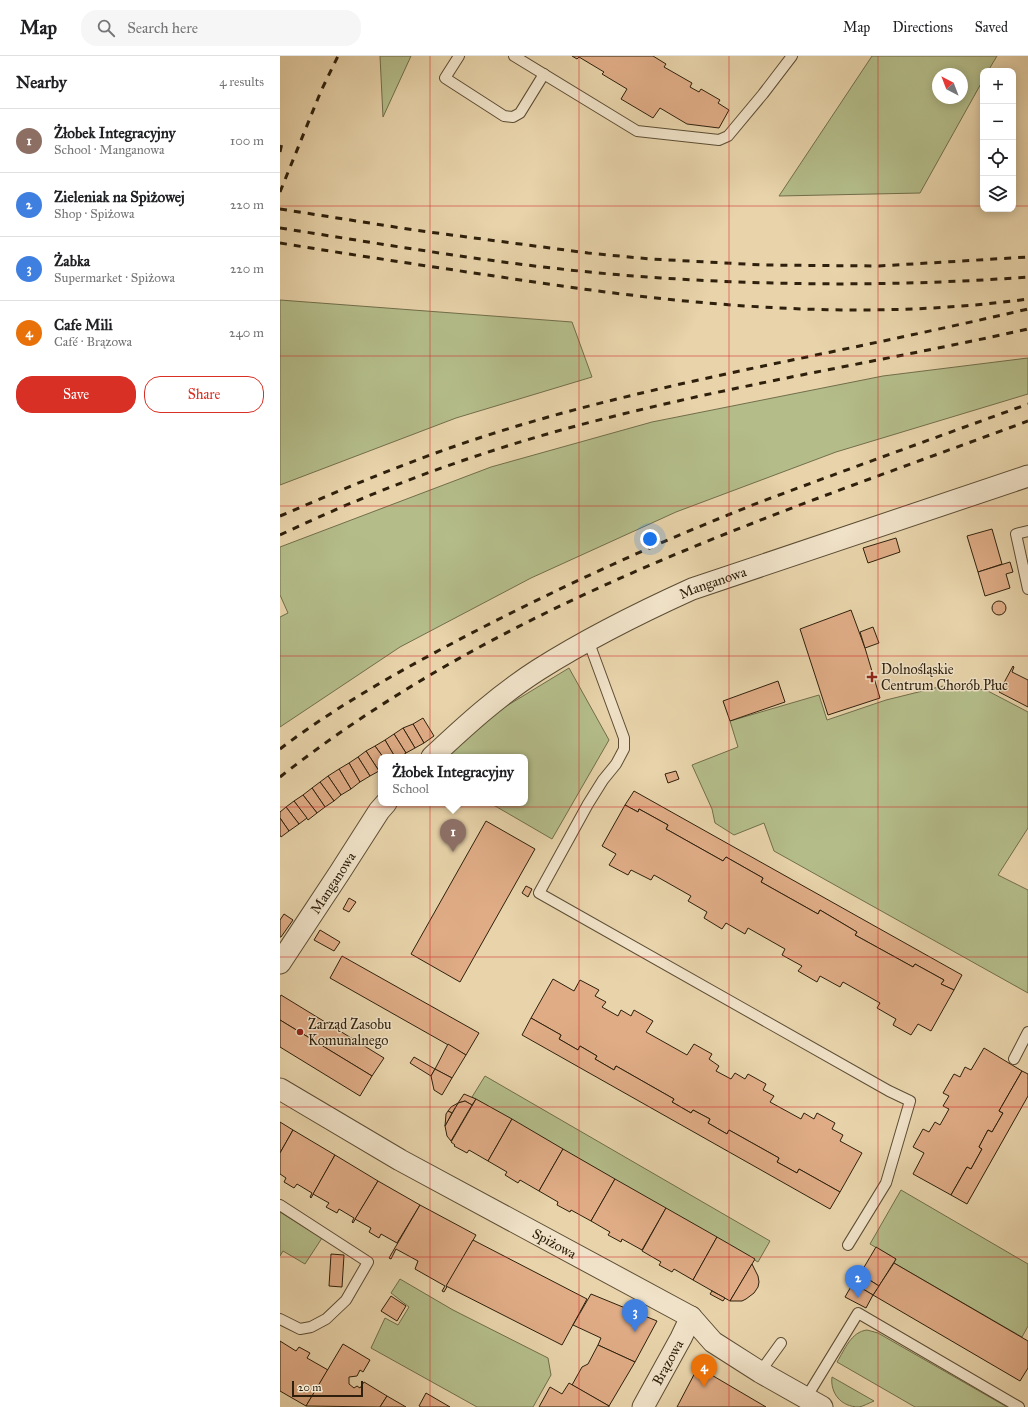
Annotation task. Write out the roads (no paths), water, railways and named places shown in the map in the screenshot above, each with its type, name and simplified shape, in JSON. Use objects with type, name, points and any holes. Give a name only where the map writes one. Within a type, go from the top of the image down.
[{"type":"street","name":"Manganowa","points":[[435,754],[470,721],[538,670],[588,640],[692,589],[1028,476]]},
{"type":"street","name":"Manganowa","points":[[280,963],[383,806]]},
{"type":"street","name":"Spiżowa","points":[[280,1089],[400,1160],[691,1317],[713,1342],[760,1372],[814,1403]]},
{"type":"street","name":"Brązowa","points":[[643,1407],[691,1317]]},
{"type":"lane","points":[[459,56],[445,78],[504,116],[513,117],[520,113],[544,74]]},
{"type":"lane","points":[[514,56],[637,131],[719,140],[728,136],[792,56]]},
{"type":"lane","points":[[1028,531],[1016,534],[1028,589]]},
{"type":"lane","points":[[588,640],[624,738],[624,749],[616,764],[603,780],[588,804],[539,893],[889,1091],[910,1101],[886,1183],[848,1245]]},
{"type":"lane","points":[[1014,1059],[1028,1032]]},
{"type":"lane","points":[[280,1205],[368,1262],[346,1300],[326,1319],[311,1327],[300,1329],[280,1319]]},
{"type":"lane","points":[[814,1403],[858,1313],[1019,1407]]},
{"type":"lane","points":[[760,1372],[781,1343]]},
{"type":"railway","points":[[280,192],[321,91],[338,56]]},
{"type":"railway","points":[[280,152],[282,143]]},
{"type":"railway","points":[[280,209],[414,230],[588,253],[650,259],[764,265],[879,266],[1028,257]]},
{"type":"railway","points":[[280,228],[518,264],[566,270],[662,278],[799,284],[845,284],[936,282],[1028,277]]},
{"type":"railway","points":[[280,243],[566,287],[698,302],[764,307],[830,310],[896,309],[962,306],[1028,299]]},
{"type":"railway","points":[[280,516],[424,457],[509,428],[619,398],[1028,309]]},
{"type":"railway","points":[[280,535],[360,499],[401,483],[484,453],[568,428],[663,404],[1028,329]]},
{"type":"railway","points":[[280,749],[325,717],[371,688],[504,616],[577,581],[688,531],[763,501],[1028,404]]},
{"type":"railway","points":[[280,777],[365,715],[454,661],[546,613],[639,570],[735,530],[1028,421]]},
{"type":"place","name":"Dolnośląskie Centrum Chorób Płuc","points":[[872,677]]},
{"type":"place","name":"Żłobek Integracyjny","points":[[453,852]]},
{"type":"place","name":"Zarząd Zasobu Komunalnego","points":[[300,1032]]},
{"type":"place","name":"Zieleniak na Spiżowej","points":[[858,1298]]},
{"type":"place","name":"Żabka","points":[[635,1332]]},
{"type":"place","name":"Cafe Mili","points":[[704,1387]]}]
